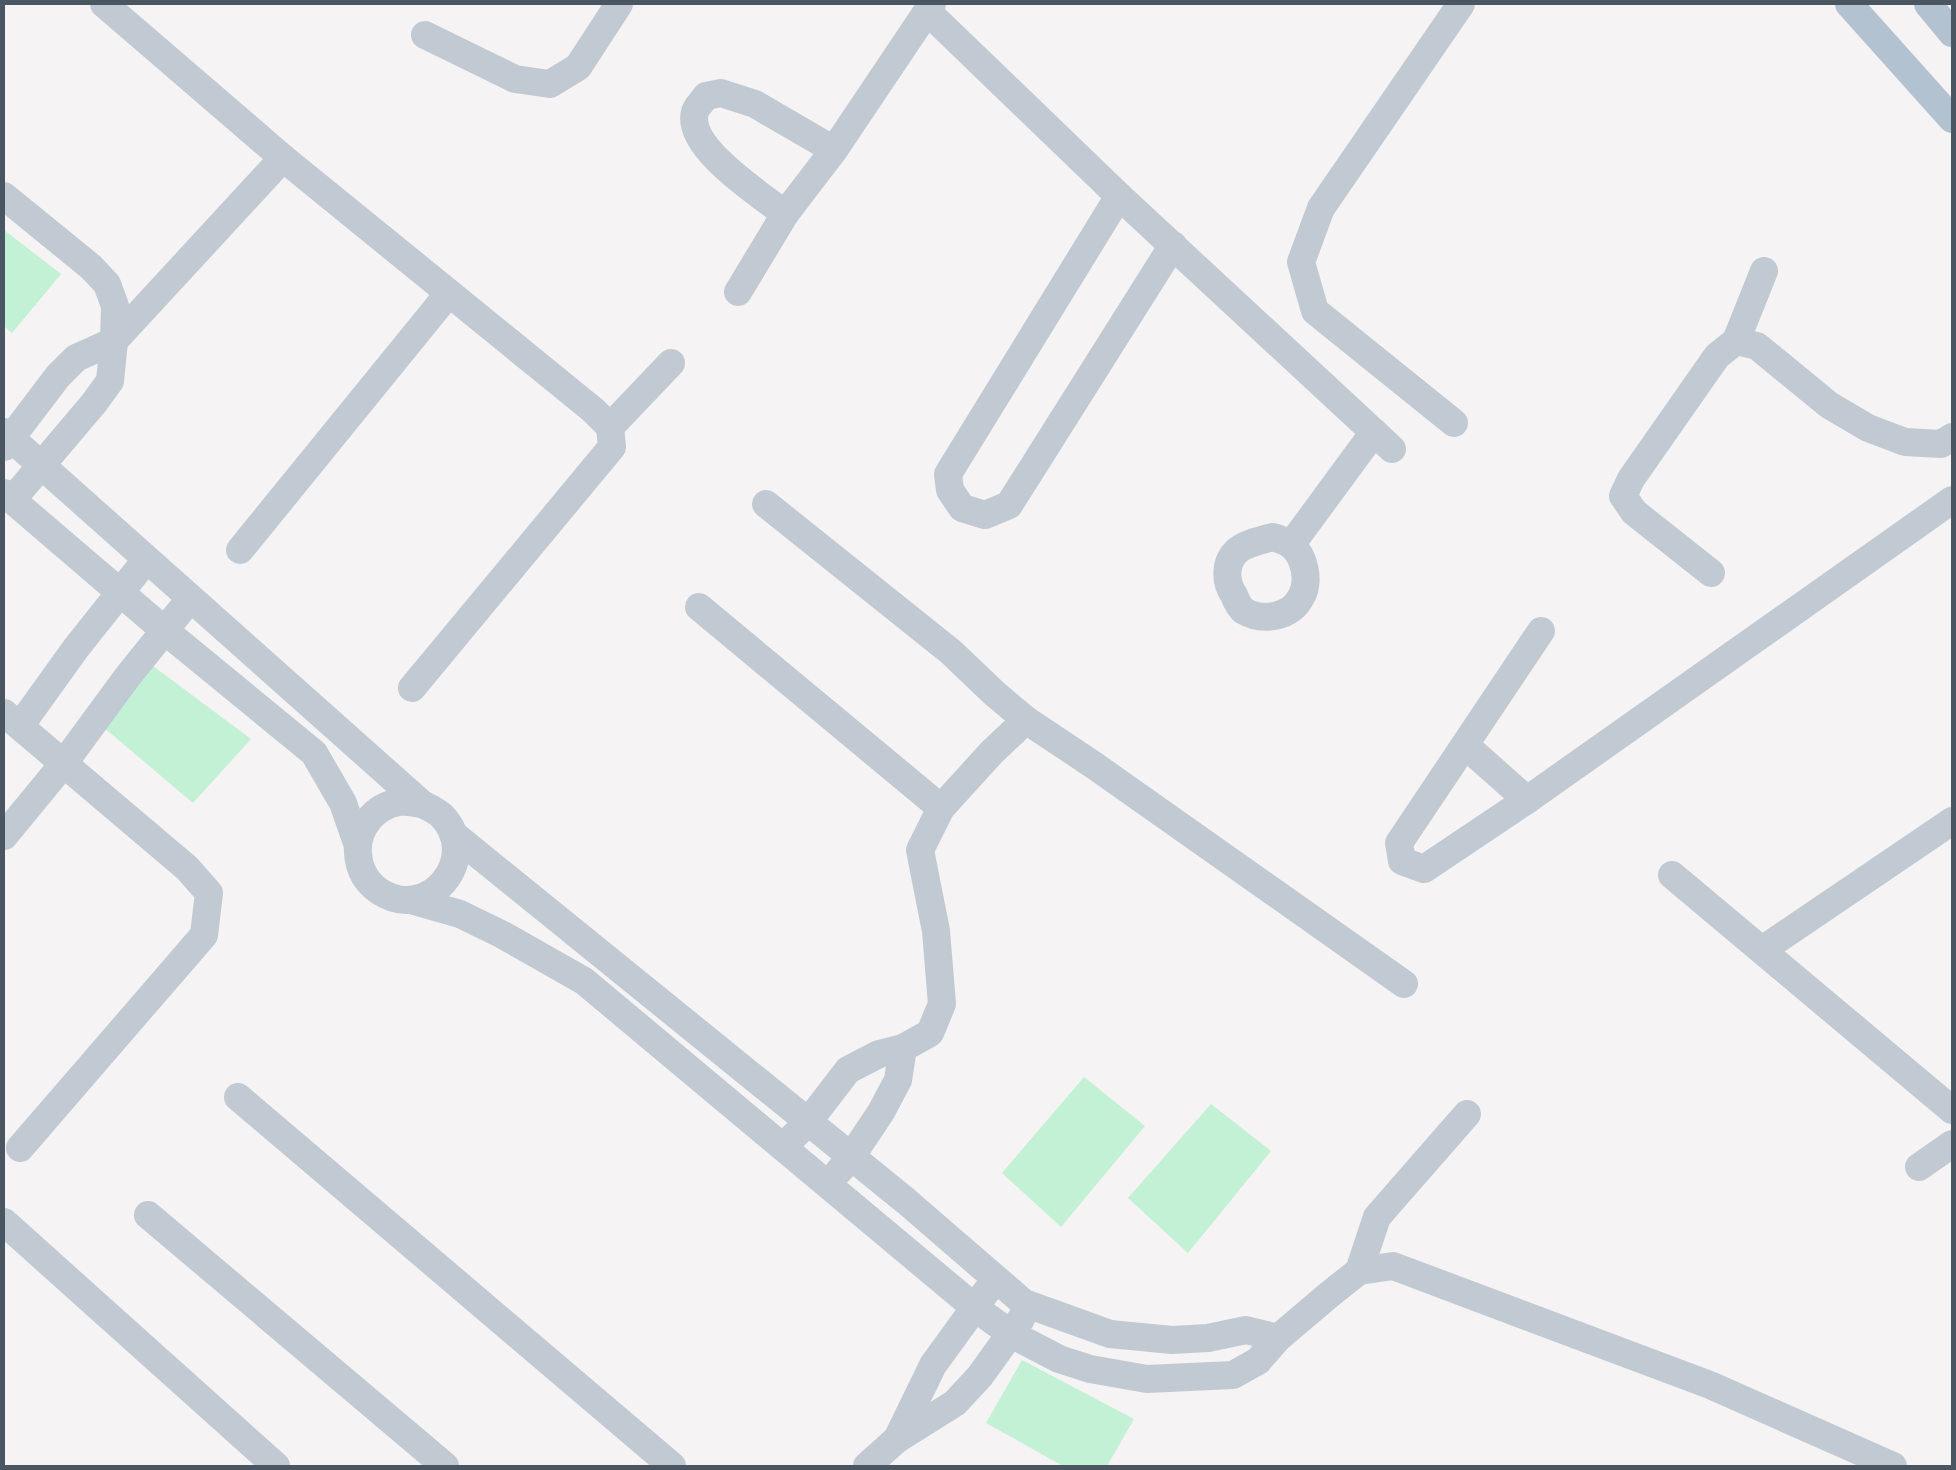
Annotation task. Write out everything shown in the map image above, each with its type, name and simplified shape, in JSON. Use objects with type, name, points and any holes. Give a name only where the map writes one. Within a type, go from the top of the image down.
[{"type":"main road","points":[[1849,4],[1952,119]]},
{"type":"street","points":[[104,4],[283,158],[593,410],[610,427],[612,447],[412,688]]},
{"type":"street","points":[[425,35],[515,79],[550,84],[578,67],[619,4]]},
{"type":"street","points":[[1454,423],[1315,311],[1301,262],[1321,208],[1462,4]]},
{"type":"street","points":[[738,292],[785,214],[834,150],[930,8],[1120,196],[1383,440],[1291,545]]},
{"type":"street","points":[[785,214],[715,159],[695,130],[695,111],[706,96],[722,93],[755,104],[834,150]]},
{"type":"street","points":[[283,158],[114,341],[76,358],[58,376],[6,439],[40,466],[422,804],[441,815],[453,834],[906,1201],[1024,1303],[1110,1334],[1172,1340],[1208,1338],[1246,1330],[1278,1338]]},
{"type":"street","points":[[4,196],[91,267],[107,284],[115,306],[110,381],[94,403],[40,466],[8,496],[120,594],[314,752],[343,803],[357,843],[359,865],[370,885],[389,897],[411,900],[460,914],[503,935],[584,981],[974,1307],[1011,1334],[1059,1359],[1090,1369],[1147,1379],[1233,1375],[1258,1361],[1278,1338],[1359,1271],[1393,1266],[1710,1385],[1893,1466]]},
{"type":"street","points":[[1120,196],[948,474],[950,490],[962,508],[985,515],[1009,505],[1173,246]]},
{"type":"street","points":[[1712,573],[1634,512],[1624,496],[1632,479],[1717,356],[1736,341],[1764,270]]},
{"type":"street","points":[[240,550],[449,293]]},
{"type":"street","points":[[1736,341],[1757,346],[1829,405],[1868,428],[1905,442],[1942,444],[1952,437]]},
{"type":"street","points":[[610,427],[671,363]]},
{"type":"street","points":[[1541,631],[1399,843],[1402,861],[1424,868],[1527,800],[1952,500]]},
{"type":"street","points":[[766,504],[952,652],[994,693],[1026,720],[1095,766],[1404,984]]},
{"type":"street","points":[[20,1148],[204,935],[210,893],[187,868],[12,720],[76,648],[146,560]]},
{"type":"street","points":[[4,836],[64,763],[164,630],[190,599]]},
{"type":"street","points":[[698,607],[941,808]]},
{"type":"street","points":[[784,1147],[808,1122],[848,1070],[879,1054],[903,1048],[930,1033],[942,1004],[936,931],[920,850],[941,808],[992,752],[1026,720]]},
{"type":"street","points":[[1465,745],[1527,800]]},
{"type":"street","points":[[357,843],[365,823],[380,808],[400,802],[422,804]]},
{"type":"street","points":[[1762,950],[1952,821]]},
{"type":"street","points":[[411,900],[432,894],[448,877],[456,857],[453,834]]},
{"type":"street","points":[[1672,875],[1952,1110]]},
{"type":"street","points":[[828,1184],[851,1157],[881,1112],[898,1080],[903,1048]]},
{"type":"street","points":[[238,1097],[672,1466]]},
{"type":"street","points":[[1359,1271],[1377,1217],[1467,1114]]},
{"type":"street","points":[[1918,1167],[1952,1144]]},
{"type":"street","points":[[148,1214],[445,1466]]},
{"type":"street","points":[[4,1222],[270,1464]]},
{"type":"street","points":[[896,1440],[934,1365],[996,1278]]},
{"type":"street","points":[[867,1466],[896,1440],[955,1403],[980,1376],[1031,1305]]},
{"type":"street","points":[[1059,1359],[1074,1321]]},
{"type":"street","points":[[1172,1340],[1178,1378]]},
{"type":"green space","points":[[4,230],[61,274],[12,333],[4,326]]},
{"type":"green space","points":[[153,666],[251,739],[193,803],[102,726]]},
{"type":"green space","points":[[1084,1077],[1145,1126],[1061,1227],[1002,1173]]},
{"type":"green space","points":[[1211,1104],[1271,1151],[1188,1253],[1128,1198]]},
{"type":"green space","points":[[1022,1360],[1134,1419],[1107,1466],[1063,1466],[986,1423]]}]
